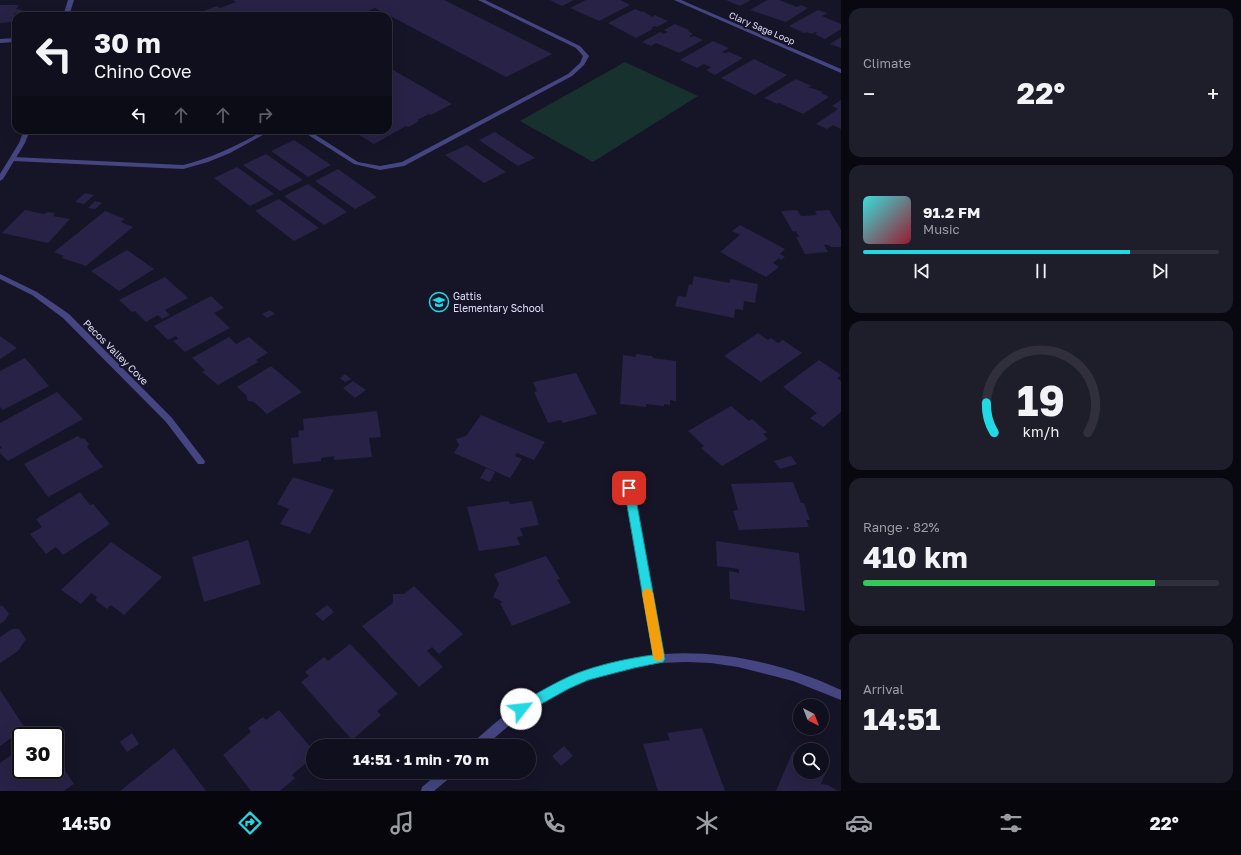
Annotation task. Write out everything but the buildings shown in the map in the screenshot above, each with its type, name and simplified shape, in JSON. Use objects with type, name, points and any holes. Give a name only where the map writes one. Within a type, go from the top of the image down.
[{"type":"street","points":[[68,12],[72,0]]},
{"type":"street","points":[[310,134],[356,163],[380,168],[404,164],[570,75],[582,64],[586,56],[578,47],[481,0]]},
{"type":"street","name":"Clary Sage Loop","points":[[677,0],[841,71]]},
{"type":"street","points":[[0,41],[12,40]]},
{"type":"street","points":[[0,179],[22,143],[25,134]]},
{"type":"street","points":[[13,159],[183,167],[203,163],[228,153],[262,134]]},
{"type":"street","name":"Pecos Valley Cove","points":[[0,276],[25,287],[48,300],[66,316],[170,420],[201,462]]},
{"type":"street","points":[[629,488],[659,659]]},
{"type":"street","points":[[485,739],[521,709],[564,685],[587,675],[634,662],[659,659],[709,658],[735,661],[788,674],[841,695]]},
{"type":"street","points":[[426,791],[440,779]]},
{"type":"green space","points":[[625,62],[698,96],[593,162],[520,121]]},
{"type":"slow traffic","points":[[647,593],[658,656]]},
{"type":"place","name":"Gattis Elementary School","points":[[439,302]]},
{"type":"route","points":[[521,709],[564,685],[587,675],[634,662],[659,659],[629,488]]}]
